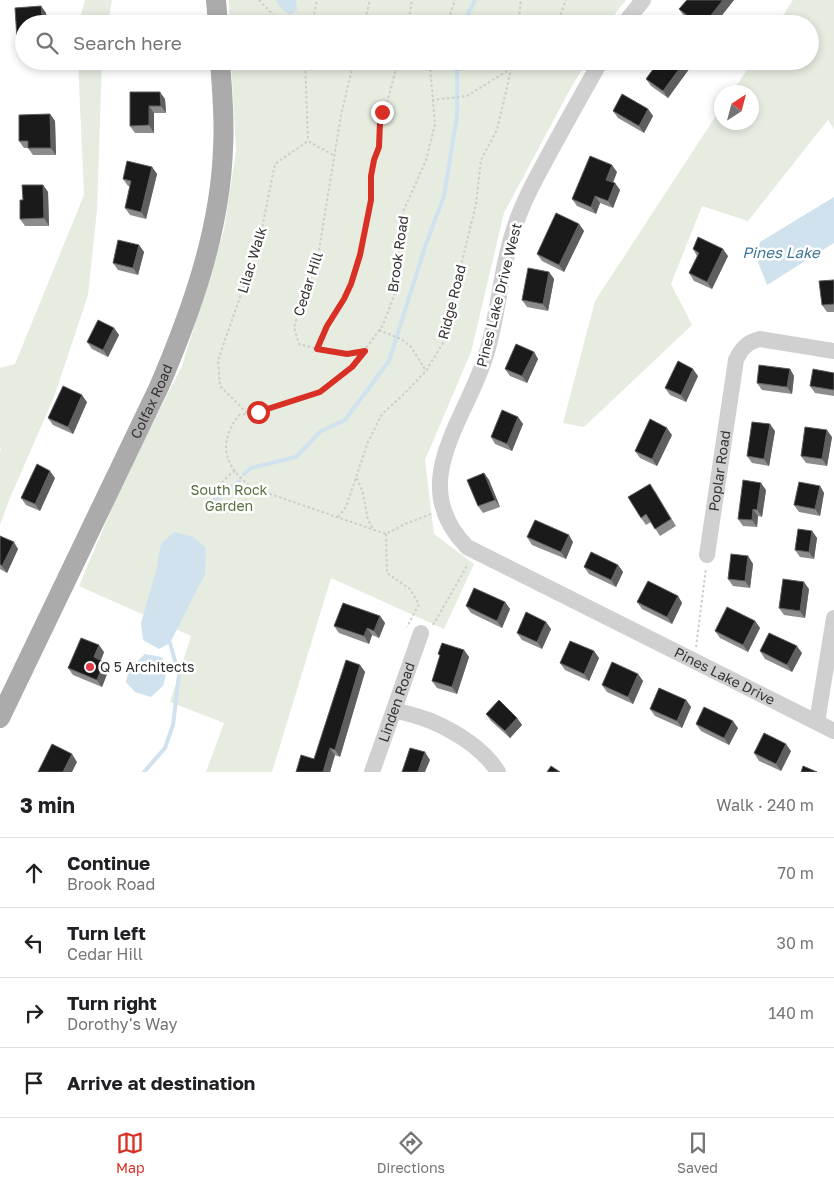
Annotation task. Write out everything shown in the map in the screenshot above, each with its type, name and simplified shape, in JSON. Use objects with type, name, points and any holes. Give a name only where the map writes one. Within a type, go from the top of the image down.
[{"type":"main road","points":[[216,0],[217,15]]},
{"type":"main road","name":"Colfax Road","points":[[0,718],[159,387],[193,300],[206,256],[221,180],[224,120],[221,70]]},
{"type":"street","points":[[631,15],[643,0]]},
{"type":"street","name":"Pines Lake Drive West","points":[[596,70],[547,158],[521,210],[513,231],[490,343],[484,363],[449,440],[443,458],[441,493],[443,509],[449,524],[457,537],[467,547],[617,622]]},
{"type":"street","name":"Poplar Road","points":[[707,555],[736,360],[739,352],[752,341],[760,339],[834,350]]},
{"type":"street","points":[[817,722],[834,618]]},
{"type":"street","name":"Pines Lake Drive","points":[[617,622],[834,730]]},
{"type":"street","name":"Linden Road","points":[[372,772],[420,629]]},
{"type":"street","points":[[394,710],[430,720],[452,732],[481,753],[498,772]]},
{"type":"path","points":[[259,0],[273,15]]},
{"type":"path","points":[[314,15],[317,0]]},
{"type":"path","points":[[366,15],[370,0]]},
{"type":"path","points":[[410,15],[412,0]]},
{"type":"path","points":[[450,15],[455,0]]},
{"type":"path","points":[[519,15],[521,0]]},
{"type":"path","points":[[560,15],[566,0]]},
{"type":"path","points":[[305,70],[308,141],[335,156],[340,115],[352,70]]},
{"type":"path","points":[[317,349],[327,326],[351,284],[360,255],[371,200],[372,168],[379,147],[380,122],[396,70]]},
{"type":"path","name":"Brook Road","points":[[247,413],[258,412],[320,392],[352,367],[383,325],[396,290],[403,212],[426,160],[435,124],[430,70]]},
{"type":"path","points":[[432,100],[467,96],[509,70]]},
{"type":"path","name":"Ridge Road","points":[[338,518],[346,508],[368,442],[382,414],[426,372],[446,338],[454,294],[476,204],[481,160],[497,130],[512,70]]},
{"type":"path","name":"Lilac Walk","points":[[247,413],[220,386],[218,360],[259,244],[275,164],[308,141]]},
{"type":"path","name":"Cedar Hill","points":[[335,156],[318,256],[294,326],[299,344],[347,354],[365,351]]},
{"type":"path","points":[[379,330],[399,337],[411,347],[426,372]]},
{"type":"path","points":[[247,413],[239,414],[230,429],[226,446],[229,463],[242,480],[253,488],[386,534],[438,511]]},
{"type":"path","points":[[235,471],[226,476],[214,497],[213,502],[219,508],[225,512],[236,513],[242,507],[253,488]]},
{"type":"path","points":[[356,477],[363,493],[368,520],[374,530]]},
{"type":"path","points":[[386,534],[387,573],[410,589],[419,604],[420,629]]},
{"type":"path","points":[[695,661],[707,555]]},
{"type":"path","points":[[420,629],[471,557]]},
{"type":"green space","points":[[85,0],[112,0],[110,15],[81,15]]},
{"type":"green space","points":[[229,0],[626,0],[615,15],[229,15]]},
{"type":"green space","points":[[793,0],[834,0],[834,129],[828,120],[748,221],[702,206],[671,284],[692,325],[584,427],[563,423],[595,301],[714,119],[714,130],[759,130],[759,85],[737,85],[747,70],[819,70],[819,15],[783,15]]},
{"type":"green space","points":[[78,70],[102,70],[97,210],[88,295],[54,397],[0,525],[0,368],[15,364],[84,195]]},
{"type":"green space","name":"South Rock Garden","points":[[232,70],[582,70],[504,213],[471,352],[425,460],[434,534],[474,564],[444,629],[331,578],[272,772],[206,772],[224,723],[170,702],[191,636],[79,586],[123,482],[182,366],[224,230],[236,151]]},
{"type":"water","points":[[276,0],[296,0],[297,10],[290,15],[281,8]]},
{"type":"water","name":"Pines Lake","points":[[834,197],[834,243],[767,285],[756,257],[760,242]]},
{"type":"water","points":[[174,532],[194,537],[206,548],[205,574],[170,643],[159,649],[143,640],[141,623],[156,571],[161,544]]},
{"type":"water","points":[[145,654],[161,657],[168,667],[163,686],[151,697],[135,692],[126,682],[131,670]]},
{"type":"building","points":[[687,0],[723,0],[711,15],[687,15],[679,9]]},
{"type":"building","points":[[41,6],[42,15],[15,15],[15,8]]},
{"type":"building","points":[[652,70],[678,70],[663,91],[646,79]]},
{"type":"building","points":[[130,92],[160,92],[161,106],[149,106],[149,125],[130,126]]},
{"type":"building","points":[[622,94],[648,109],[639,126],[613,111]]},
{"type":"building","points":[[50,114],[51,148],[28,148],[28,141],[19,141],[19,115]]},
{"type":"building","points":[[590,156],[612,165],[606,180],[615,183],[608,201],[595,196],[591,207],[572,199]]},
{"type":"building","points":[[127,161],[152,167],[141,212],[125,208],[131,181],[123,179]]},
{"type":"building","points":[[22,185],[43,185],[44,218],[20,219],[20,200],[23,200]]},
{"type":"building","points":[[556,213],[579,224],[559,265],[537,254]]},
{"type":"building","points":[[698,237],[723,249],[707,282],[689,273],[699,253],[693,249]]},
{"type":"building","points":[[118,240],[139,245],[133,268],[113,263]]},
{"type":"building","points":[[528,268],[549,272],[543,304],[522,300]]},
{"type":"building","points":[[834,280],[834,304],[822,305],[819,281]]},
{"type":"building","points":[[98,320],[114,328],[103,350],[87,342]]},
{"type":"building","points":[[516,344],[534,352],[522,376],[505,369]]},
{"type":"building","points":[[678,361],[693,369],[681,395],[665,388]]},
{"type":"building","points":[[759,365],[790,369],[787,387],[757,383]]},
{"type":"building","points":[[813,369],[834,373],[834,390],[810,386]]},
{"type":"building","points":[[63,386],[82,395],[68,427],[48,418]]},
{"type":"building","points":[[502,410],[518,417],[507,444],[491,437]]},
{"type":"building","points":[[650,419],[667,428],[652,459],[635,451]]},
{"type":"building","points":[[752,422],[770,424],[764,459],[747,456]]},
{"type":"building","points":[[805,427],[827,430],[822,459],[801,456]]},
{"type":"building","points":[[37,464],[50,471],[35,504],[21,498]]},
{"type":"building","points":[[484,473],[495,500],[478,506],[467,480]]},
{"type":"building","points":[[743,480],[761,483],[757,510],[753,509],[752,520],[738,519]]},
{"type":"building","points":[[799,482],[820,486],[815,509],[794,505]]},
{"type":"building","points":[[650,484],[671,519],[655,529],[646,514],[641,518],[628,497]]},
{"type":"building","points":[[535,520],[569,535],[561,552],[527,537]]},
{"type":"building","points":[[798,529],[812,531],[809,552],[795,550]]},
{"type":"building","points":[[0,536],[14,542],[2,566],[0,564]]},
{"type":"building","points":[[591,552],[618,565],[611,580],[584,567]]},
{"type":"building","points":[[731,554],[748,556],[745,581],[728,579]]},
{"type":"building","points":[[783,579],[804,582],[800,611],[779,608]]},
{"type":"building","points":[[648,581],[678,596],[667,617],[637,602]]},
{"type":"building","points":[[474,588],[505,602],[497,621],[466,606]]},
{"type":"building","points":[[343,603],[380,616],[374,631],[367,628],[364,636],[334,626]]},
{"type":"building","points":[[727,607],[755,621],[743,645],[715,631]]},
{"type":"building","points":[[526,612],[546,622],[537,642],[517,633]]},
{"type":"building","points":[[769,633],[797,646],[787,665],[760,651]]},
{"type":"building","name":"Q 5 Architects","points":[[81,638],[99,645],[94,657],[104,662],[97,680],[68,668]]},
{"type":"building","points":[[570,641],[594,651],[584,674],[560,663]]},
{"type":"building","points":[[442,643],[464,650],[452,687],[432,681]]},
{"type":"building","points":[[346,660],[360,665],[335,750],[330,748],[323,772],[296,772],[301,755],[314,759]]},
{"type":"building","points":[[612,662],[638,674],[628,697],[602,685]]},
{"type":"building","points":[[659,688],[686,700],[677,721],[650,709]]},
{"type":"building","points":[[499,700],[517,718],[505,731],[486,714]]},
{"type":"building","points":[[704,707],[733,721],[724,738],[696,724]]},
{"type":"building","points":[[764,733],[786,744],[776,764],[754,753]]},
{"type":"building","points":[[52,744],[72,754],[63,772],[38,772]]},
{"type":"building","points":[[410,748],[425,752],[418,772],[402,772]]},
{"type":"building","points":[[551,766],[560,772],[547,772]]},
{"type":"building","points":[[803,766],[817,772],[801,772]]},
{"type":"waterway","points":[[468,15],[475,0]]},
{"type":"waterway","points":[[244,474],[251,468],[296,457],[321,431],[345,420],[389,361],[426,244],[444,196],[457,116],[457,70]]},
{"type":"waterway","points":[[215,502],[239,481]]},
{"type":"waterway","points":[[144,772],[165,748],[173,725],[179,675],[170,643]]},
{"type":"place","name":"Q 5 Architects","points":[[90,667]]},
{"type":"route","points":[[258,412],[320,392],[352,367],[365,351],[347,354],[317,349],[327,326],[351,284],[360,255],[371,200],[371,176],[379,147],[382,112]]}]
